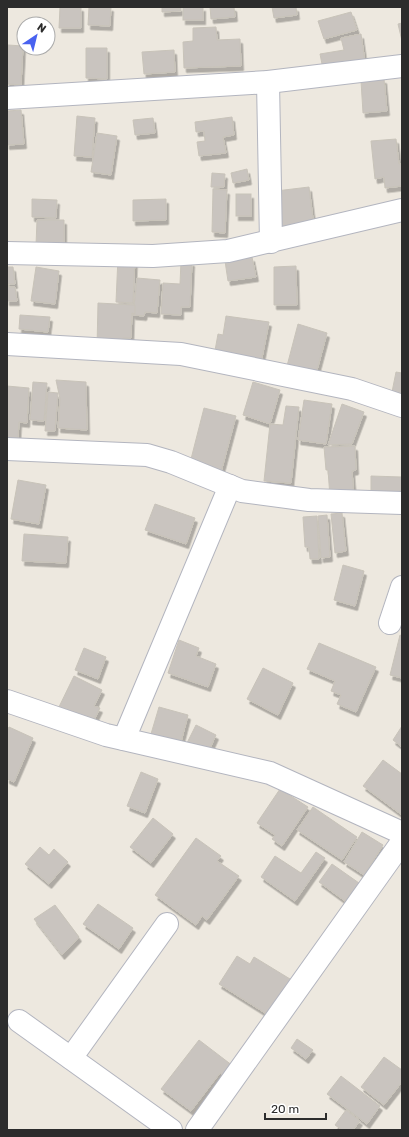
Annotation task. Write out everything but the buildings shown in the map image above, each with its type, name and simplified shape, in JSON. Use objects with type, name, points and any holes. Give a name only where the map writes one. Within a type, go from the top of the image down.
[{"type":"street","points":[[7,98],[268,82],[402,66]]},
{"type":"street","points":[[268,82],[272,242]]},
{"type":"street","points":[[7,253],[153,256],[228,251],[272,242],[402,210]]},
{"type":"street","points":[[7,344],[181,354],[352,389],[402,406]]},
{"type":"street","points":[[7,449],[147,455],[171,462],[242,491],[309,500],[402,503]]},
{"type":"street","points":[[124,740],[230,486]]},
{"type":"street","points":[[390,623],[402,587]]},
{"type":"street","points":[[7,701],[124,740],[270,774],[402,833]]},
{"type":"street","points":[[197,1130],[402,842]]},
{"type":"street","points":[[71,1058],[167,924]]},
{"type":"street","points":[[19,1021],[171,1130]]}]
